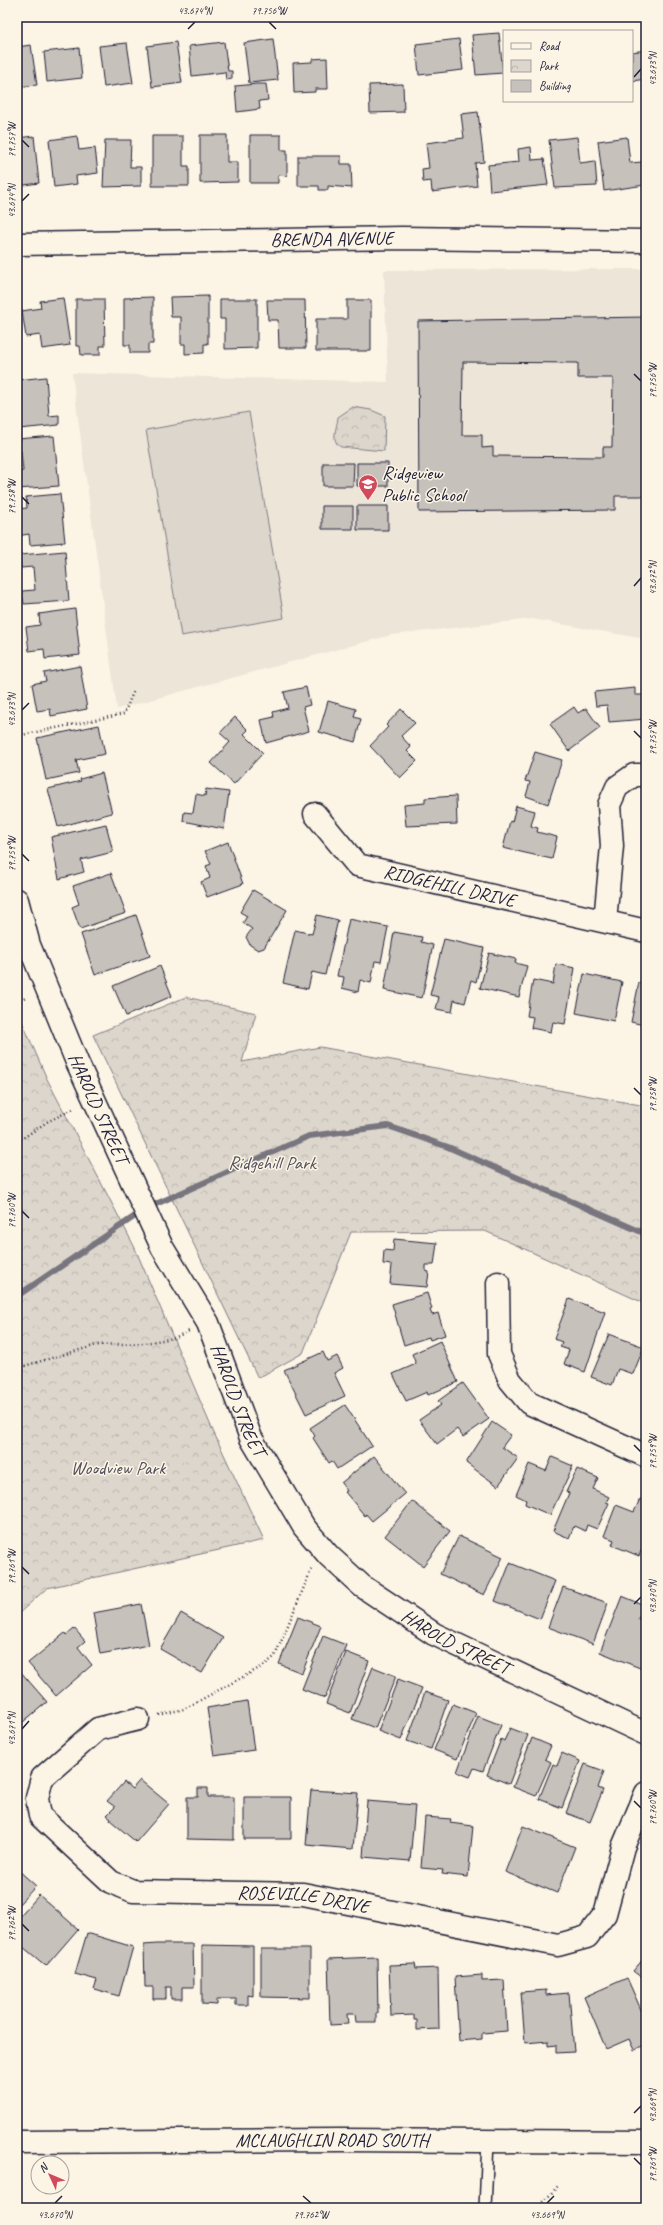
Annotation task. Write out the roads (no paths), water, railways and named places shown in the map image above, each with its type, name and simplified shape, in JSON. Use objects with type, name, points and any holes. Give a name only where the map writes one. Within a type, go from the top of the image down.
[{"type":"street","name":"BRENDA AVENUE","points":[[17,244],[402,238],[646,241]]},
{"type":"street","points":[[605,921],[612,846],[609,805],[617,787],[634,775],[646,776]]},
{"type":"street","name":"RIDGEHILL DRIVE","points":[[315,814],[357,865],[646,931]]},
{"type":"street","name":"HAROLD STREET","points":[[17,900],[29,945],[93,1097],[135,1189],[162,1247],[208,1323],[251,1438],[304,1527],[362,1586],[434,1634],[646,1734]]},
{"type":"street","points":[[498,1283],[500,1354],[510,1380],[529,1403],[646,1456]]},
{"type":"street","name":"ROSEVILLE DRIVE","points":[[138,1719],[98,1729],[42,1778],[37,1798],[40,1816],[111,1882],[133,1891],[302,1894],[558,1945],[587,1937],[605,1914],[623,1847],[646,1793]]},
{"type":"street","name":"MCLAUGHLIN ROAD SOUTH","points":[[17,2142],[646,2142]]},
{"type":"lane","points":[[485,2208],[488,2141]]},
{"type":"waterway","points":[[17,1296],[147,1208],[309,1136],[388,1126],[448,1147],[646,1234]]},
{"type":"place","name":"Ridgeview Public School","points":[[368,501]]},
{"type":"park label","name":"Ridgehill Park","points":[[272,1163]]},
{"type":"park label","name":"Woodview Park","points":[[118,1468]]}]
